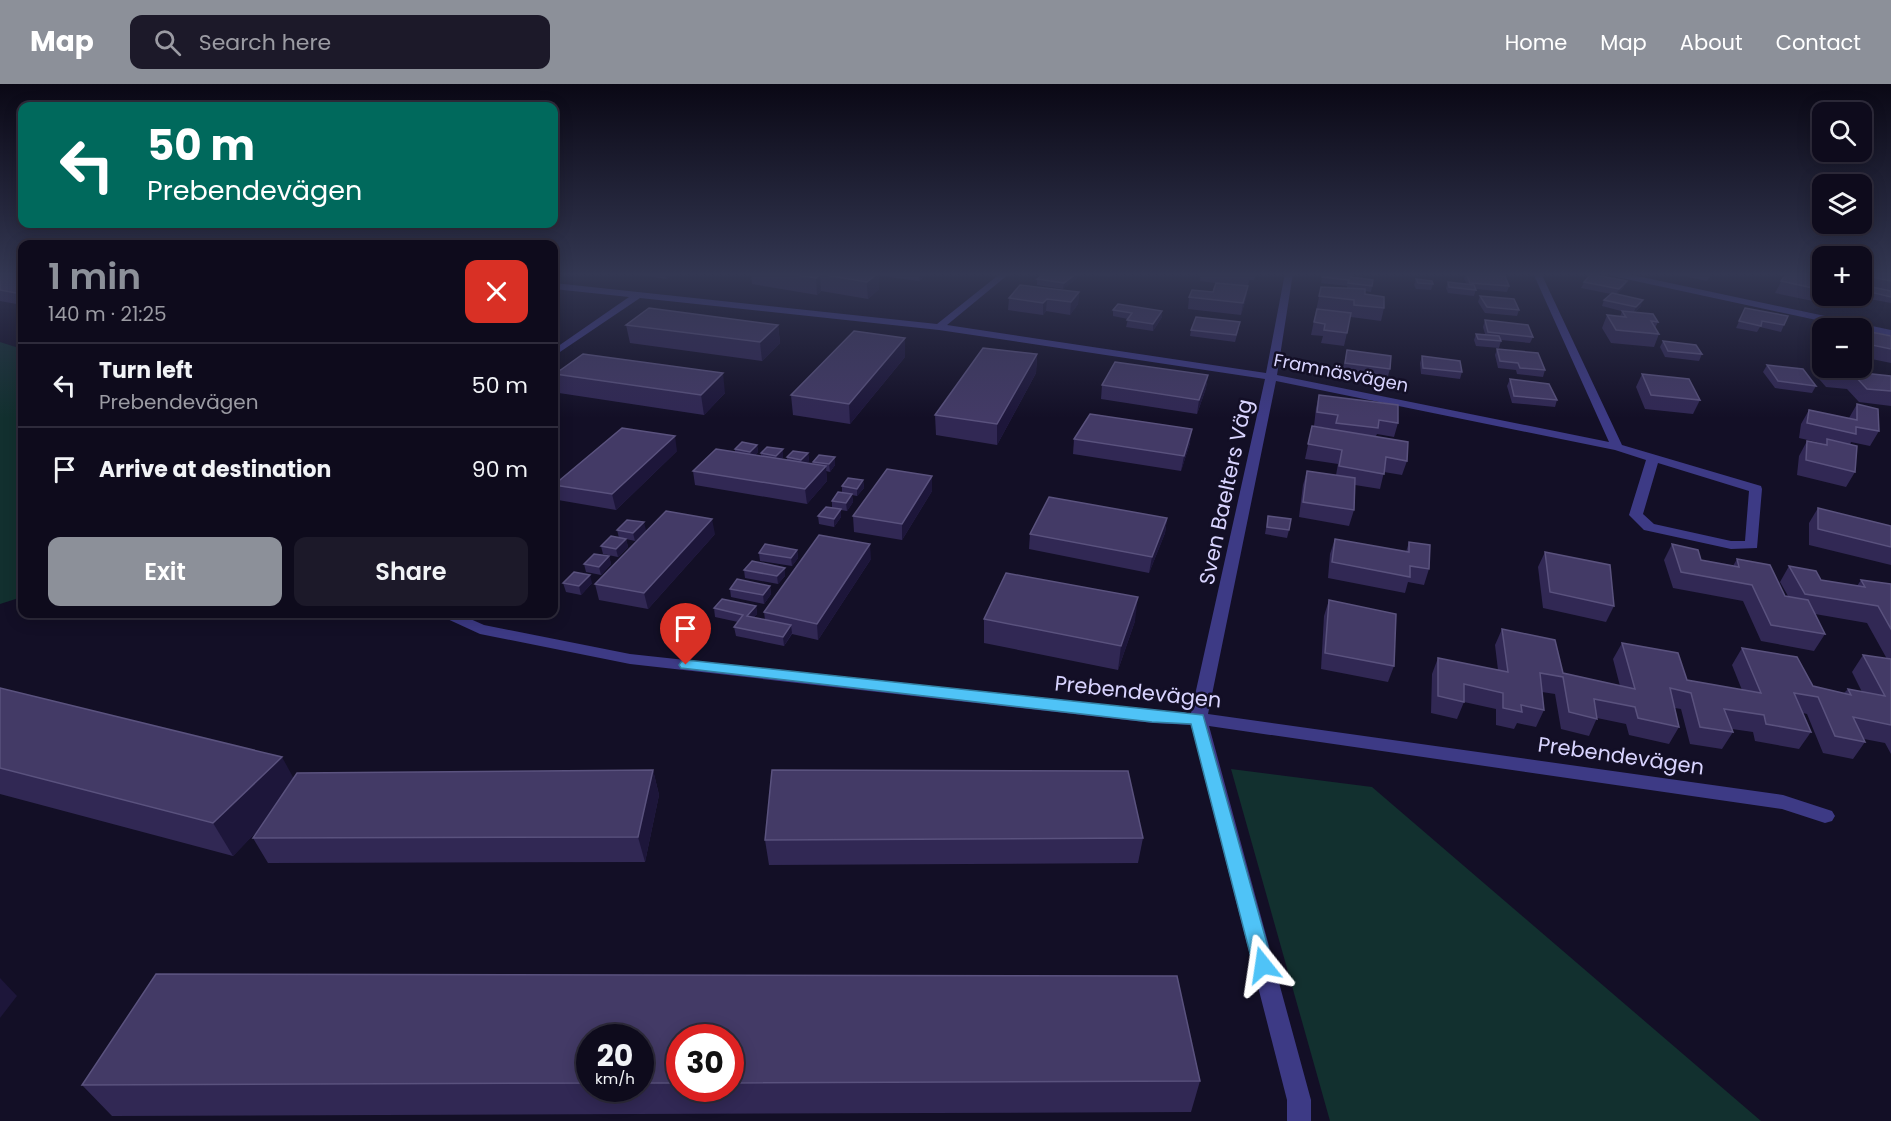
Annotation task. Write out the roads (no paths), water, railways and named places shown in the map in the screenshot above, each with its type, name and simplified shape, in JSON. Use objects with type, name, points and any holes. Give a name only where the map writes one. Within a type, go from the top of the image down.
[{"type":"street","points":[[558,350],[600,321]]},
{"type":"street","name":"Framnäsvägen","points":[[886,321],[939,327],[1271,377],[1617,447],[1756,489],[1752,545],[1731,545],[1649,527],[1636,515],[1653,458]]},
{"type":"street","points":[[939,327],[946,321]]},
{"type":"street","name":"Sven Baelters Väg","points":[[1198,719],[1271,377],[1281,321]]},
{"type":"street","points":[[1559,321],[1617,447]]},
{"type":"street","points":[[1837,321],[1891,333]]},
{"type":"street","name":"Prebendevägen","points":[[457,618],[480,628],[630,659],[1141,715],[1198,719],[1783,802],[1825,816]]},
{"type":"street","points":[[1198,719],[1299,1100],[1299,1121]]}]
